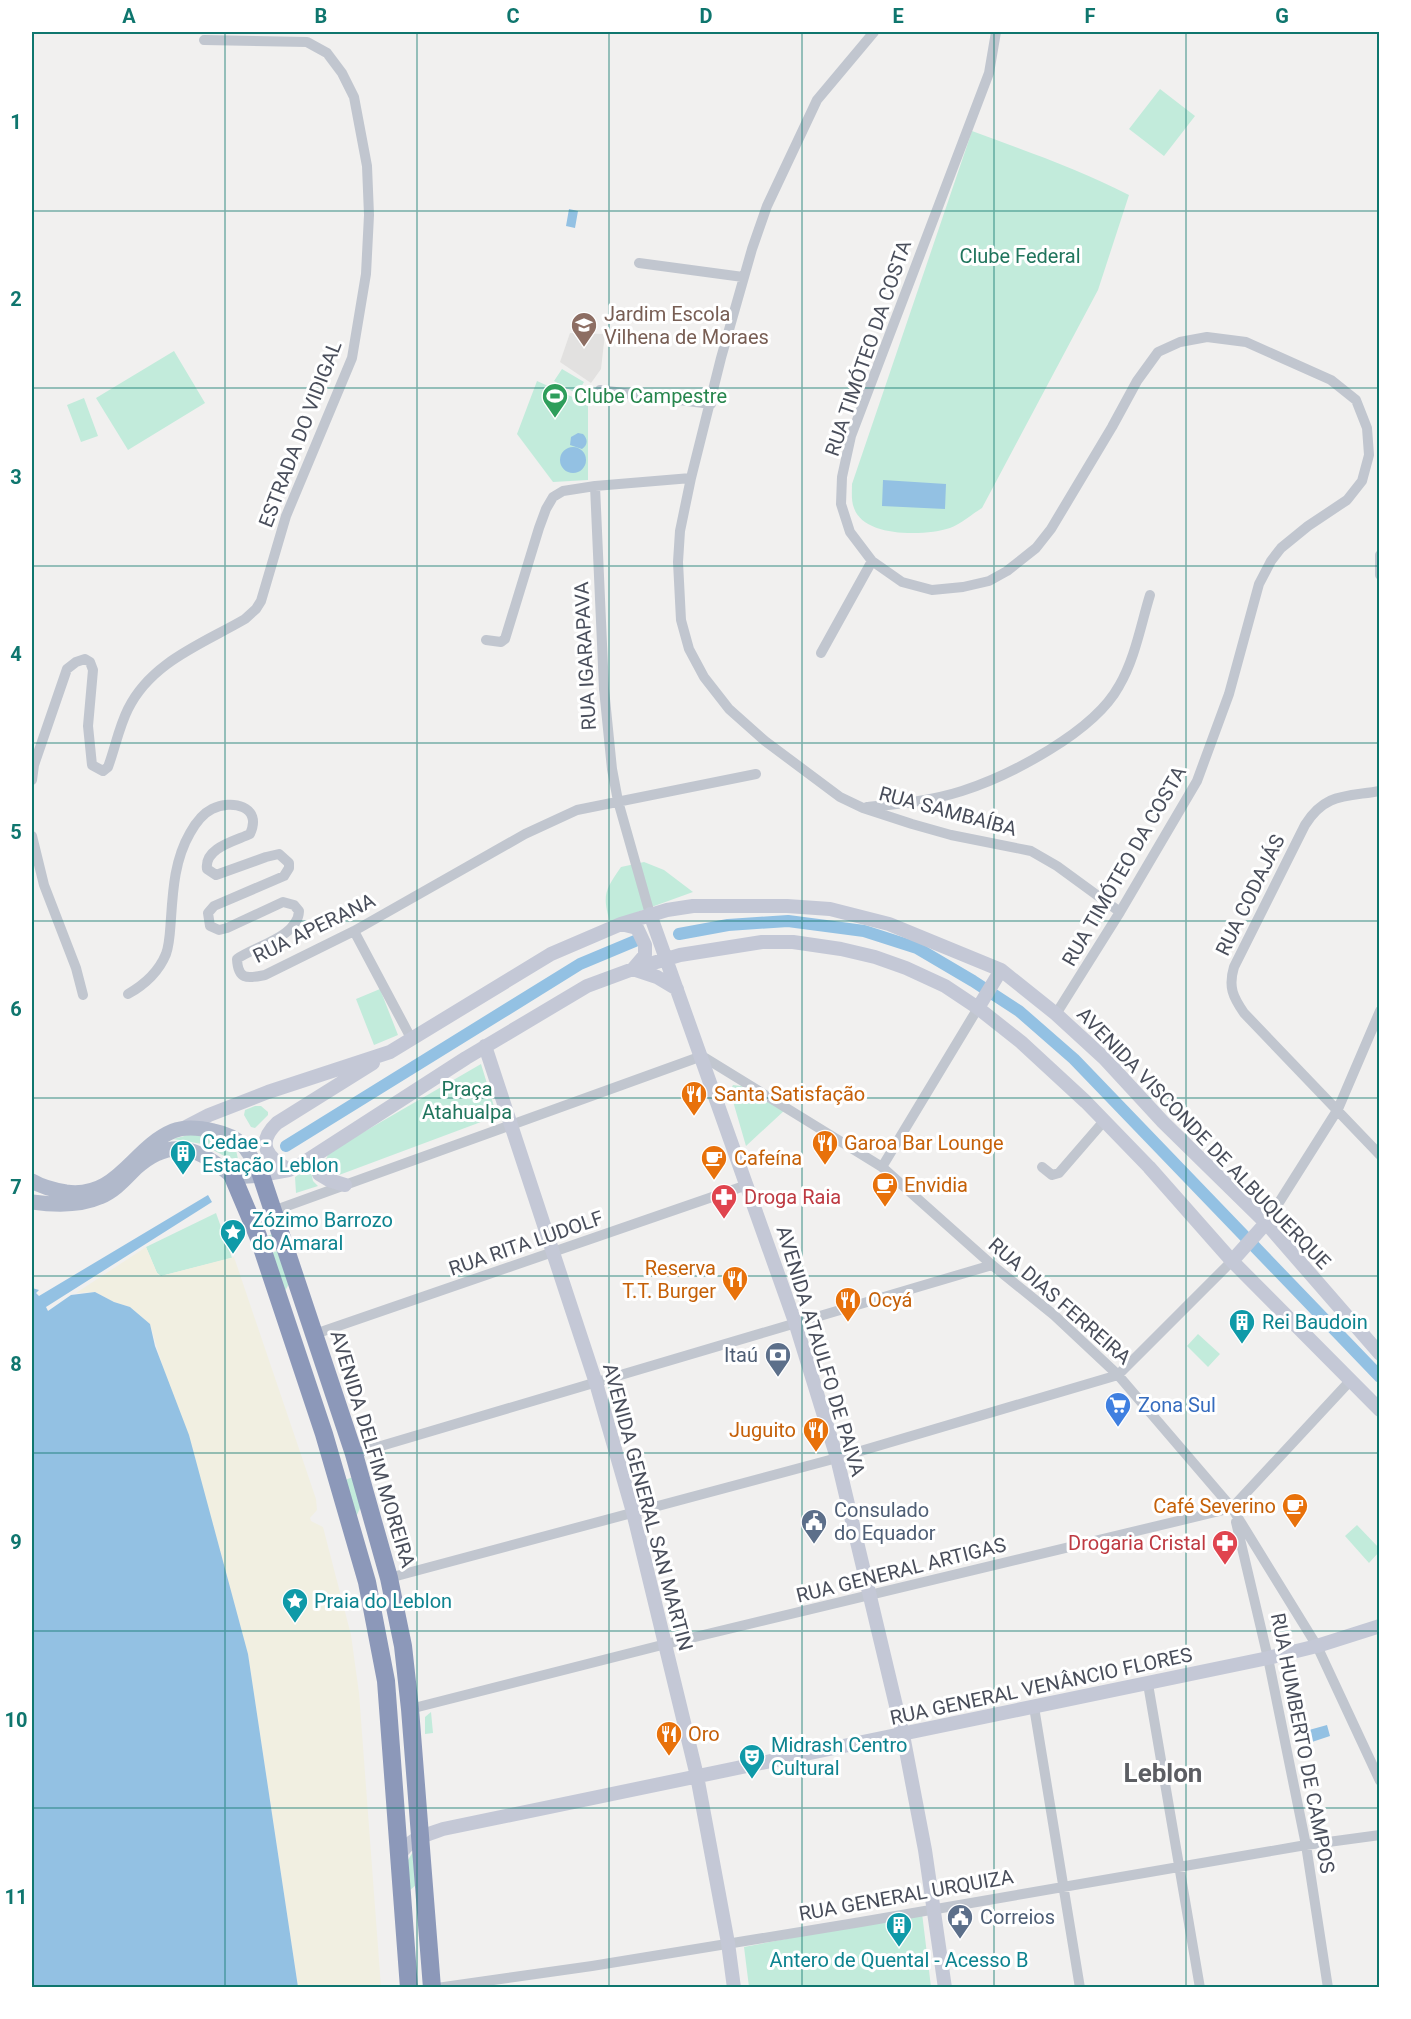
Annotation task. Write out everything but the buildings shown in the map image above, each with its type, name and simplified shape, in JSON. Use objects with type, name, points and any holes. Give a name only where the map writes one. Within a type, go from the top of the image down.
[{"type":"highway","name":"AVENIDA DELFIM MOREIRA","points":[[261,1175],[354,1454],[389,1578],[403,1646],[410,1709],[432,1988]]},
{"type":"highway","points":[[234,1177],[251,1219],[324,1434],[367,1582],[379,1636],[386,1681],[409,1988]]},
{"type":"main road","name":"AVENIDA VISCONDE DE ALBUQUERQUE","points":[[184,1128],[268,1092],[390,1052],[551,954],[650,914],[693,906],[787,906],[830,909],[900,928],[1001,970],[1056,1014],[1104,1058],[1163,1122],[1266,1223],[1380,1354]]},
{"type":"main road","name":"AVENIDA ATAULFO DE PAIVA","points":[[650,914],[795,1322],[837,1458],[903,1735],[934,1909],[945,1988]]},
{"type":"main road","points":[[621,924],[637,928],[645,945],[645,956],[633,969]]},
{"type":"main road","points":[[32,1202],[83,1202],[101,1197],[115,1189],[150,1157],[162,1151],[182,1148],[202,1153],[234,1177],[289,1170],[485,1046],[587,986],[665,958],[762,942],[793,942],[841,949],[875,957],[906,968],[945,986],[978,1008],[1021,1042],[1149,1167],[1232,1262],[1380,1410]]},
{"type":"main road","points":[[633,969],[657,977],[677,989]]},
{"type":"main road","points":[[978,1008],[1001,970]]},
{"type":"main road","name":"AVENIDA GENERAL SAN MARTIN","points":[[485,1046],[596,1383],[633,1512],[697,1776],[728,1943],[734,1988]]},
{"type":"main road","points":[[289,1170],[275,1161],[265,1147],[270,1130],[277,1123],[390,1052]]},
{"type":"main road","points":[[32,1181],[39,1185],[73,1193],[96,1190],[121,1174],[163,1136],[184,1128]]},
{"type":"main road","name":"AVENIDA DELFIM MOREIRA","points":[[184,1128],[202,1128],[220,1132],[242,1142],[261,1175]]},
{"type":"main road","points":[[317,1154],[319,1174],[345,1185]]},
{"type":"main road","points":[[1232,1262],[1266,1223]]},
{"type":"main road","name":"RUA GENERAL VENÂNCIO FLORES","points":[[399,1857],[409,1843],[421,1836],[443,1829],[1148,1684],[1317,1646],[1380,1626]]},
{"type":"street","points":[[639,262],[743,278],[767,206],[817,100],[874,32]]},
{"type":"street","name":"RUA TIMÓTEO DA COSTA","points":[[996,32],[989,73],[851,436],[842,477],[841,504],[850,532],[872,561],[902,582],[932,590],[963,587],[989,581],[1007,571],[1036,548],[1051,529],[1137,381],[1158,352],[1180,342],[1207,336],[1246,342],[1331,380],[1356,400],[1367,428],[1369,455],[1362,481],[1347,500],[1308,526],[1281,548],[1271,561],[1259,584],[1229,694],[1197,781],[1120,912],[1056,1014]]},
{"type":"street","name":"ESTRADA DO VIDIGAL","points":[[32,780],[34,765],[51,711],[67,669],[76,662],[85,659],[90,662],[93,670],[88,726],[92,765],[103,771],[108,767],[128,710],[140,689],[159,669],[245,619],[256,609],[266,585],[286,516],[352,358],[366,274],[369,215],[368,166],[354,97],[342,73],[327,53],[307,42],[204,40]]},
{"type":"street","name":"RUA SAMBAÍBA","points":[[743,278],[691,478],[680,531],[678,595],[681,620],[689,649],[704,677],[729,709],[765,741],[840,797],[863,808],[951,835],[1031,852],[1057,866],[1120,912]]},
{"type":"street","points":[[600,390],[711,404]]},
{"type":"street","points":[[486,640],[501,642],[505,639],[539,528],[546,509],[554,497],[563,491],[595,486],[691,478]]},
{"type":"street","name":"RUA IGARAPAVA","points":[[595,486],[604,689],[612,769],[618,801],[650,914]]},
{"type":"street","points":[[1380,555],[1380,575]]},
{"type":"street","points":[[821,653],[872,561]]},
{"type":"street","points":[[863,808],[912,802],[961,791],[1002,775],[1054,747],[1084,725],[1105,706],[1120,685],[1150,595]]},
{"type":"street","name":"RUA APERANA","points":[[129,994],[157,970],[165,957],[175,878],[184,844],[200,819],[211,809],[224,806],[239,807],[250,811],[255,818],[255,825],[250,834],[211,854],[206,863],[207,869],[216,875],[266,856],[279,854],[286,858],[289,868],[284,876],[214,906],[208,913],[210,926],[219,930],[227,928],[283,902],[291,903],[299,911],[296,924],[287,932],[237,959],[237,969],[245,977],[265,975],[354,932],[533,830],[577,810],[756,774]]},
{"type":"street","name":"RUA CODAJÁS","points":[[1380,791],[1327,801],[1314,811],[1234,968],[1230,988],[1234,1000],[1244,1013],[1380,1155]]},
{"type":"street","points":[[32,836],[44,885],[76,968],[83,995]]},
{"type":"street","points":[[354,932],[412,1040]]},
{"type":"street","points":[[882,1167],[978,1008]]},
{"type":"street","points":[[1266,1223],[1338,1109],[1380,1011]]},
{"type":"street","points":[[251,1219],[702,1056]]},
{"type":"street","name":"RUA DIAS FERREIRA","points":[[702,1056],[882,1167],[992,1265],[1054,1315],[1118,1375],[1232,1508],[1317,1646],[1380,1781]]},
{"type":"street","points":[[1042,1167],[1052,1175],[1059,1173],[1104,1121]]},
{"type":"street","name":"RUA RITA LUDOLF","points":[[315,1334],[747,1185]]},
{"type":"street","points":[[389,1578],[837,1458],[1118,1375],[1232,1262]]},
{"type":"street","points":[[354,1454],[992,1265]]},
{"type":"street","points":[[1232,1508],[1350,1381]]},
{"type":"street","name":"RUA GENERAL ARTIGAS","points":[[410,1709],[666,1644],[870,1597],[1232,1508]]},
{"type":"street","name":"RUA HUMBERTO DE CAMPOS","points":[[1232,1508],[1268,1658],[1306,1845],[1328,1988]]},
{"type":"street","points":[[1148,1684],[1200,1988]]},
{"type":"street","points":[[1034,1707],[1080,1988]]},
{"type":"street","name":"RUA GENERAL URQUIZA","points":[[437,1988],[592,1966],[1380,1834]]},
{"type":"shaded area","name":"Jardim Escola Vilhena de Moraes","points":[[570,333],[605,334],[601,369],[591,383],[560,362]]},
{"type":"green space","points":[[1160,89],[1195,116],[1164,156],[1129,129]]},
{"type":"green space","name":"Clube Federal","points":[[972,131],[1072,169],[1129,195],[1098,290],[982,508],[954,526],[939,531],[912,533],[882,530],[860,518],[853,505],[852,484]]},
{"type":"green space","points":[[174,351],[205,403],[128,450],[96,398]]},
{"type":"green space","points":[[562,369],[584,382],[577,394],[554,381]]},
{"type":"green space","name":"Clube Campestre","points":[[537,381],[588,404],[588,480],[553,482],[517,434]]},
{"type":"green space","points":[[84,398],[98,436],[81,442],[67,405]]},
{"type":"green space","points":[[644,862],[664,870],[693,892],[610,922],[606,905],[608,887],[621,867]]},
{"type":"green space","points":[[380,989],[398,1035],[374,1045],[356,999]]},
{"type":"green space","name":"Praça Atahualpa","points":[[481,1064],[497,1116],[339,1175],[330,1172],[325,1162],[329,1152]]},
{"type":"green space","points":[[733,1085],[741,1086],[786,1109],[746,1146],[730,1091]]},
{"type":"green space","points":[[261,1106],[268,1112],[268,1115],[255,1128],[251,1127],[244,1115],[245,1110]]},
{"type":"green space","points":[[192,1134],[214,1138],[236,1150],[238,1159],[228,1158],[202,1144],[173,1139]]},
{"type":"green space","points":[[310,1167],[313,1181],[318,1186],[296,1193],[295,1177]]},
{"type":"green space","points":[[216,1213],[232,1258],[161,1276],[157,1273],[146,1247]]},
{"type":"green space","points":[[273,1234],[290,1282],[285,1291],[272,1253],[277,1251],[272,1237],[267,1236]]},
{"type":"green space","points":[[1198,1334],[1220,1354],[1208,1367],[1187,1346]]},
{"type":"green space","points":[[353,1477],[361,1506],[356,1517],[345,1480]]},
{"type":"green space","points":[[1357,1525],[1379,1548],[1379,1552],[1369,1563],[1345,1536]]},
{"type":"green space","points":[[431,1712],[433,1733],[425,1734],[425,1717]]},
{"type":"green space","points":[[414,1850],[416,1885],[409,1891],[408,1860]]},
{"type":"green space","points":[[922,1913],[931,1987],[749,1987],[744,1947]]},
{"type":"sand","name":"Praia do Leblon","points":[[146,1247],[157,1273],[161,1276],[234,1257],[316,1499],[317,1510],[310,1518],[311,1521],[323,1527],[351,1635],[359,1693],[381,1987],[298,1987],[248,1654],[150,1324],[130,1307],[95,1292],[76,1293]]},
{"type":"water","points":[[569,209],[578,211],[575,228],[566,226]]},
{"type":"water","points":[[578,433],[583,434],[586,440],[582,449],[570,445],[571,437]]},
{"type":"water","points":[[573,447],[582,451],[586,460],[582,469],[573,473],[564,469],[560,460],[564,451]]},
{"type":"water","points":[[883,480],[946,484],[945,509],[882,506]]},
{"type":"water","points":[[208,1195],[212,1202],[46,1307],[48,1311],[71,1295],[95,1292],[130,1307],[150,1324],[155,1346],[189,1435],[248,1654],[298,1987],[32,1987],[32,1288],[39,1290],[36,1293],[39,1296]]},
{"type":"water","points":[[1327,1725],[1330,1736],[1312,1742],[1309,1730]]},
{"type":"waterway","points":[[679,934],[728,925],[788,921],[864,931],[917,948],[973,981],[1019,1011],[1074,1059],[1380,1377]]},
{"type":"waterway","points":[[286,1146],[580,964],[635,941]]},
{"type":"place","name":"Jardim Escola Vilhena de Moraes","points":[[584,348]]},
{"type":"place","name":"Clube Campestre","points":[[555,419]]},
{"type":"place","name":"Santa Satisfação","points":[[694,1117]]},
{"type":"place","name":"Garoa Bar Lounge","points":[[825,1166]]},
{"type":"place","name":"Cedae - Estação Leblon","points":[[183,1176]]},
{"type":"place","name":"Cafeína","points":[[714,1181]]},
{"type":"place","name":"Envidia","points":[[885,1208]]},
{"type":"place","name":"Droga Raia","points":[[724,1220]]},
{"type":"place","name":"Zózimo Barrozo do Amaral","points":[[233,1255]]},
{"type":"place","name":"Reserva T.T. Burger","points":[[735,1302]]},
{"type":"place","name":"Ocyá","points":[[848,1323]]},
{"type":"place","name":"Rei Baudoin","points":[[1242,1345]]},
{"type":"place","name":"Itaú","points":[[778,1378]]},
{"type":"place","name":"Zona Sul","points":[[1118,1428]]},
{"type":"place","name":"Juguito","points":[[816,1453]]},
{"type":"place","name":"Café Severino","points":[[1295,1529]]},
{"type":"place","name":"Consulado do Equador","points":[[814,1545]]},
{"type":"place","name":"Drogaria Cristal","points":[[1225,1566]]},
{"type":"place","name":"Praia do Leblon","points":[[295,1624]]},
{"type":"place","name":"Oro","points":[[669,1757]]},
{"type":"place","name":"Midrash Centro Cultural","points":[[752,1780]]},
{"type":"place","name":"Correios","points":[[960,1940]]},
{"type":"place","name":"Antero de Quental - Acesso B","points":[[899,1948]]},
{"type":"district","name":"Leblon","points":[[1163,1773]]}]
